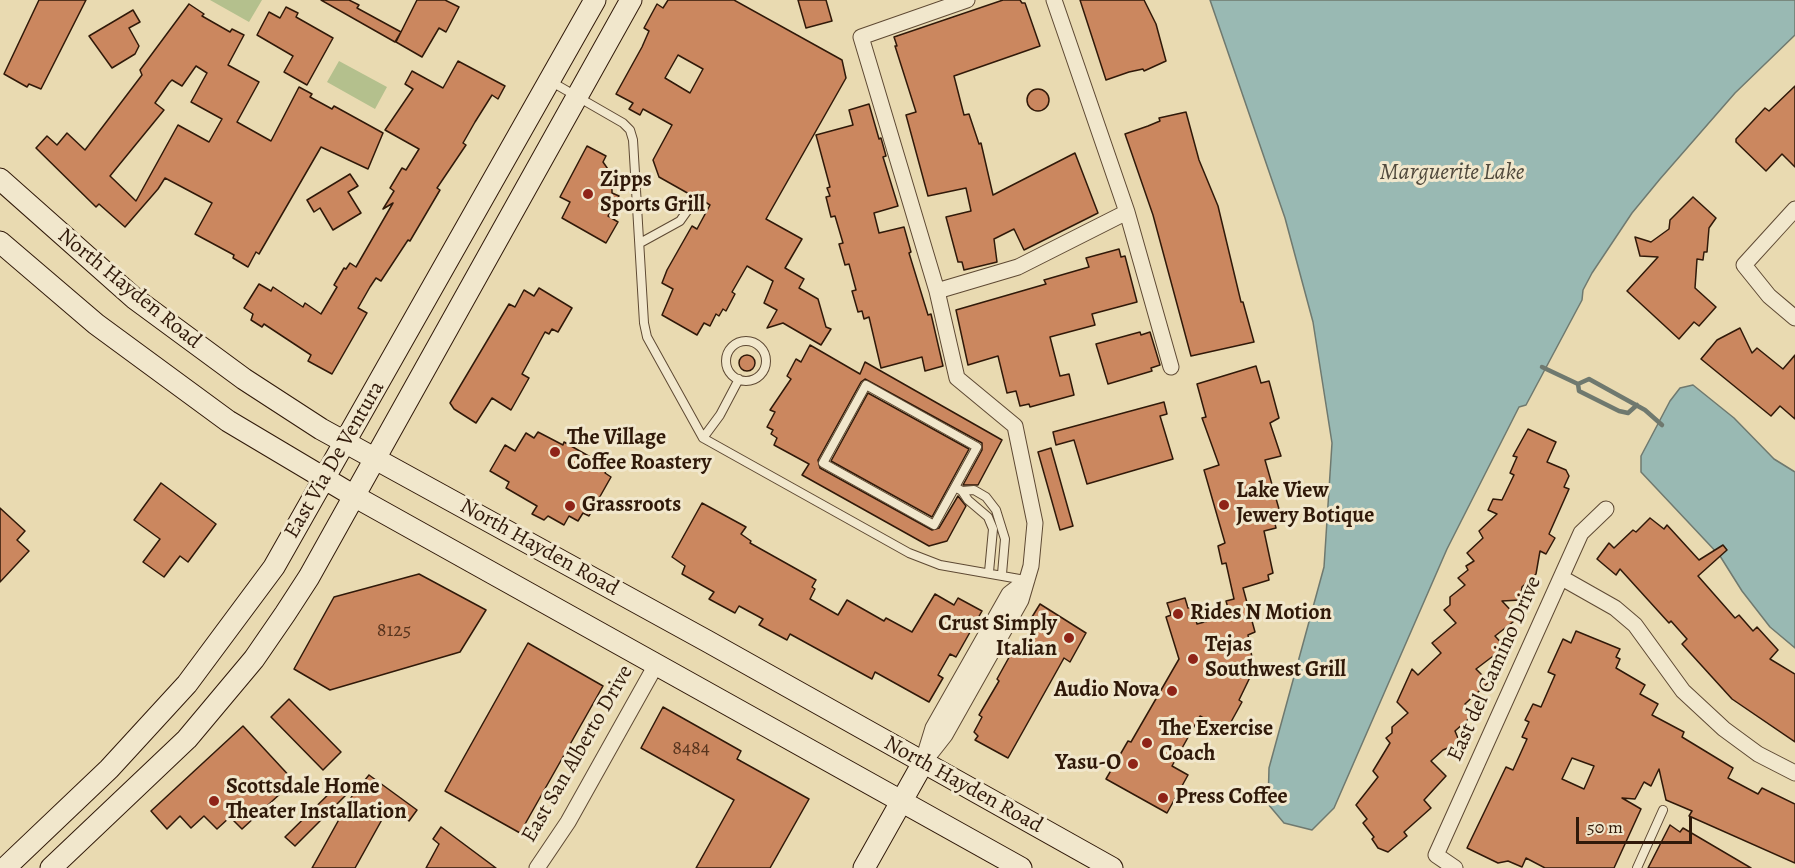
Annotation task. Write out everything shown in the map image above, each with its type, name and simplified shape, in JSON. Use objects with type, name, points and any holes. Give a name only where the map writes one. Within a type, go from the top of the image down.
[{"type":"main road","name":"East Via De Ventura","points":[[4,868],[109,769],[187,684],[274,567],[595,0]]},
{"type":"main road","name":"East Via De Ventura","points":[[51,868],[158,768],[241,675],[309,577],[631,0]]},
{"type":"main road","name":"North Hayden Road","points":[[0,179],[95,266],[162,319],[244,379],[345,442],[1112,868]]},
{"type":"main road","name":"North Hayden Road","points":[[0,242],[96,324],[228,421],[354,496],[1021,868]]},
{"type":"main road","points":[[864,868],[923,763]]},
{"type":"street","points":[[923,763],[945,735],[1020,600],[1031,566],[1035,523],[1015,426],[957,378],[937,291],[861,37],[967,0]]},
{"type":"street","points":[[1054,0],[1126,212],[1171,368]]},
{"type":"street","points":[[1795,209],[1744,265],[1769,296],[1795,318]]},
{"type":"street","points":[[937,291],[1018,267],[1126,212]]},
{"type":"street","name":"East del Camino Drive","points":[[1455,868],[1436,855],[1581,533],[1606,509]]},
{"type":"street","points":[[1562,578],[1615,608],[1635,625],[1683,691],[1724,729],[1758,754],[1795,773]]},
{"type":"street","name":"East San Alberto Drive","points":[[537,868],[568,822],[657,663]]},
{"type":"lane","points":[[550,81],[623,123],[630,130],[633,140],[644,323],[647,337],[703,438],[909,553],[940,565],[1027,580]]},
{"type":"lane","points":[[640,243],[680,221],[697,196]]},
{"type":"lane","points":[[754,343],[764,352],[763,371],[752,380],[739,379],[727,366],[728,353],[736,344],[754,343]]},
{"type":"lane","points":[[703,438],[720,415],[739,379]]},
{"type":"lane","points":[[866,385],[977,447],[958,489],[934,525],[823,463],[866,385]]},
{"type":"lane","points":[[958,489],[988,517],[993,529],[989,572]]},
{"type":"lane","points":[[958,489],[974,490],[986,497],[996,510],[1005,538],[1002,574]]},
{"type":"lane","points":[[1637,868],[1663,810]]},
{"type":"green space","points":[[210,0],[262,0],[249,22]]},
{"type":"green space","points":[[339,61],[387,87],[375,109],[327,82]]},
{"type":"water","name":"Marguerite Lake","points":[[1210,0],[1795,0],[1795,35],[1735,93],[1660,179],[1632,213],[1592,273],[1583,290],[1582,300],[1526,405],[1519,407],[1447,549],[1334,808],[1312,830],[1284,823],[1268,804],[1269,768],[1324,567],[1332,443],[1313,322],[1285,218]]},
{"type":"water","points":[[1693,385],[1734,418],[1774,459],[1795,472],[1795,648],[1770,627],[1742,591],[1720,556],[1641,472],[1641,456],[1670,401],[1680,388]]},
{"type":"building","points":[[39,0],[86,0],[41,89],[29,84],[27,87],[4,74]]},
{"type":"building","points":[[321,0],[349,0],[359,5],[357,8],[401,32],[395,42]]},
{"type":"building","points":[[417,0],[445,0],[459,7],[446,32],[439,28],[422,57],[396,42]]},
{"type":"building","points":[[668,0],[734,0],[842,60],[846,78],[766,219],[802,239],[785,268],[804,279],[799,288],[818,299],[826,327],[831,329],[821,345],[783,323],[767,328],[777,310],[764,303],[773,281],[747,266],[732,292],[735,294],[726,311],[723,309],[719,316],[716,314],[710,326],[704,323],[697,335],[662,315],[673,289],[662,283],[667,270],[692,226],[697,229],[710,205],[702,200],[700,192],[691,195],[659,177],[653,160],[672,125],[643,109],[640,115],[629,109],[633,103],[616,94],[642,47],[649,31],[644,28],[657,4],[663,8]],"holes":[[[678,55],[703,69],[690,93],[665,78]]]},
{"type":"building","points":[[798,0],[826,0],[832,21],[806,28]]},
{"type":"building","points":[[1003,0],[1020,0],[1025,3],[1040,46],[954,76],[964,115],[969,114],[979,144],[981,143],[993,195],[1075,153],[1098,213],[1024,250],[1014,229],[994,239],[997,262],[964,270],[962,262],[958,262],[946,217],[971,211],[966,188],[928,196],[906,115],[916,112],[894,37]]},
{"type":"building","points":[[1080,0],[1144,0],[1156,24],[1166,61],[1144,71],[1143,69],[1129,72],[1106,80]]},
{"type":"building","points":[[189,4],[204,14],[202,16],[230,32],[232,29],[244,35],[228,65],[259,82],[237,122],[271,141],[299,87],[312,94],[310,97],[332,109],[334,106],[383,133],[368,169],[321,147],[259,254],[256,252],[248,267],[233,258],[234,255],[195,234],[212,203],[165,178],[125,227],[99,204],[96,207],[36,148],[47,136],[57,145],[67,133],[85,150],[142,75],[140,70]],"holes":[[[196,66],[207,73],[191,102],[222,119],[209,142],[178,125],[136,201],[110,176],[164,110],[155,103],[169,83],[172,80],[182,86]]]},
{"type":"building","points":[[286,7],[298,13],[296,17],[333,38],[307,85],[284,72],[293,56],[257,35],[269,12],[280,18]]},
{"type":"building","points":[[133,10],[140,22],[129,28],[139,46],[135,54],[112,68],[89,36]]},
{"type":"building","points":[[458,61],[505,86],[498,99],[492,95],[475,122],[463,143],[466,145],[437,188],[440,190],[410,241],[408,240],[381,281],[376,278],[370,287],[358,308],[367,313],[332,374],[308,361],[311,355],[264,324],[262,327],[251,320],[253,314],[244,308],[259,284],[271,291],[273,287],[303,307],[305,303],[321,314],[337,287],[334,285],[344,268],[346,269],[350,263],[356,267],[393,203],[383,209],[394,191],[390,188],[402,168],[406,170],[419,149],[385,130],[413,89],[405,84],[412,71],[443,88]]},
{"type":"building","points":[[1795,86],[1795,167],[1782,154],[1766,171],[1736,142],[1736,139],[1765,108],[1769,111]]},
{"type":"building","points":[[1038,89],[1046,92],[1049,100],[1046,108],[1038,111],[1030,108],[1027,100],[1030,92]]},
{"type":"building","points":[[869,104],[879,139],[881,138],[886,156],[883,157],[898,206],[874,213],[879,233],[904,227],[911,252],[909,253],[928,315],[931,314],[943,366],[925,371],[922,357],[881,368],[869,317],[864,319],[862,311],[858,312],[852,291],[856,290],[849,264],[845,265],[839,244],[843,243],[835,216],[831,217],[826,197],[830,196],[827,188],[830,187],[816,135],[853,125],[849,110]]},
{"type":"building","points":[[1186,112],[1199,160],[1218,206],[1241,302],[1243,302],[1254,342],[1191,356],[1153,215],[1125,134],[1160,121],[1159,118]]},
{"type":"building","name":"Zipps Sports Grill","points":[[587,146],[606,156],[603,162],[612,175],[612,193],[619,196],[608,216],[618,222],[606,243],[562,218],[570,202],[560,197]]},
{"type":"building","points":[[350,174],[358,186],[348,192],[361,213],[333,230],[320,208],[314,212],[307,200]]},
{"type":"building","points":[[1693,197],[1716,218],[1709,228],[1707,252],[1704,252],[1703,260],[1697,259],[1695,288],[1716,307],[1699,326],[1694,322],[1679,339],[1627,291],[1658,257],[1640,256],[1635,237],[1651,242],[1669,229],[1670,220]]},
{"type":"building","points":[[1119,249],[1121,257],[1125,256],[1137,302],[1092,314],[1095,325],[1050,337],[1060,376],[1069,374],[1074,395],[1030,407],[1029,404],[1020,406],[1016,391],[1007,393],[998,356],[968,365],[956,310],[1046,284],[1044,280],[1089,267],[1086,258]]},
{"type":"building","points":[[539,288],[572,308],[558,332],[552,329],[549,334],[545,332],[522,374],[529,378],[511,410],[492,398],[476,423],[454,409],[450,403],[509,304],[515,307],[524,290],[534,296]]},
{"type":"building","points":[[1740,328],[1752,353],[1757,348],[1783,369],[1795,355],[1795,419],[1780,406],[1771,416],[1701,359],[1717,340]]},
{"type":"building","points":[[1140,332],[1141,335],[1150,332],[1160,365],[1151,368],[1152,371],[1108,384],[1096,344]]},
{"type":"building","points":[[810,345],[860,374],[865,362],[1002,440],[978,485],[963,485],[982,450],[982,443],[865,379],[861,382],[818,460],[820,468],[932,530],[939,528],[958,496],[966,506],[947,541],[929,546],[802,475],[809,464],[774,445],[777,438],[771,434],[773,430],[767,427],[775,412],[770,410],[791,379],[787,376],[796,359],[801,362]]},
{"type":"building","points":[[747,355],[753,357],[755,363],[753,369],[747,371],[741,369],[739,363],[741,357]]},
{"type":"building","points":[[1256,366],[1261,383],[1269,381],[1279,418],[1270,423],[1281,456],[1265,460],[1279,509],[1272,512],[1276,528],[1264,531],[1273,573],[1268,575],[1269,580],[1243,588],[1255,632],[1248,635],[1254,669],[1239,700],[1242,702],[1226,731],[1200,716],[1172,766],[1188,775],[1167,813],[1106,779],[1128,741],[1131,742],[1179,659],[1166,617],[1171,615],[1167,603],[1185,598],[1188,608],[1192,606],[1197,624],[1230,615],[1226,601],[1234,599],[1226,563],[1222,564],[1218,546],[1225,543],[1204,470],[1219,465],[1202,418],[1206,417],[1197,384]]},
{"type":"building","points":[[868,393],[969,449],[932,517],[831,461]]},
{"type":"building","points":[[1164,402],[1167,414],[1160,416],[1173,459],[1087,484],[1074,440],[1056,445],[1053,432]]},
{"type":"building","points":[[1528,429],[1556,442],[1547,462],[1566,470],[1569,476],[1564,487],[1569,489],[1549,534],[1555,538],[1546,554],[1540,551],[1536,574],[1522,587],[1520,600],[1502,601],[1518,618],[1495,636],[1505,647],[1476,669],[1489,682],[1465,704],[1474,714],[1455,731],[1460,743],[1443,750],[1431,761],[1446,776],[1424,800],[1431,808],[1404,832],[1407,836],[1388,852],[1378,848],[1372,839],[1374,837],[1363,823],[1367,819],[1356,805],[1378,777],[1373,771],[1390,743],[1386,738],[1392,733],[1392,727],[1408,713],[1397,702],[1412,669],[1418,675],[1441,653],[1432,643],[1456,623],[1444,610],[1450,605],[1450,597],[1465,585],[1458,578],[1468,570],[1466,566],[1474,561],[1467,553],[1483,538],[1479,531],[1497,514],[1488,510],[1493,499],[1502,500],[1514,475],[1510,473],[1517,457],[1513,456]]},
{"type":"building","points":[[538,432],[563,445],[564,442],[608,467],[605,473],[611,477],[589,516],[583,513],[578,521],[569,516],[564,525],[548,516],[544,520],[532,514],[537,506],[506,488],[509,482],[490,471],[505,445],[515,451],[526,433],[534,438]]},
{"type":"building","points":[[1051,448],[1073,526],[1060,530],[1038,452]]},
{"type":"building","points":[[161,483],[216,524],[188,562],[180,556],[164,577],[143,562],[160,539],[134,520]]},
{"type":"building","points":[[702,503],[746,527],[741,534],[751,541],[750,543],[816,580],[810,599],[838,615],[847,600],[884,621],[886,618],[912,632],[935,594],[954,605],[958,598],[982,611],[956,657],[950,654],[938,675],[943,678],[929,702],[875,672],[872,679],[790,634],[787,640],[759,625],[763,619],[739,606],[735,613],[709,599],[714,592],[682,574],[685,566],[672,557]]},
{"type":"building","points":[[0,508],[25,531],[17,540],[29,551],[0,582]]},
{"type":"building","points":[[1650,518],[1664,529],[1667,525],[1699,560],[1723,545],[1727,550],[1698,576],[1735,618],[1739,615],[1753,631],[1757,627],[1778,650],[1770,659],[1795,674],[1795,742],[1732,699],[1682,644],[1687,639],[1671,621],[1669,623],[1620,569],[1616,575],[1597,559],[1609,543],[1614,548]]},
{"type":"building","points":[[419,574],[486,610],[460,652],[330,690],[294,669],[334,597]]},
{"type":"building","points":[[1040,604],[1086,633],[1070,662],[1064,658],[1008,758],[975,740],[978,736],[974,732],[982,717],[979,715],[999,681],[997,679],[1012,652],[1017,654],[1037,619],[1032,617]]},
{"type":"building","points":[[1576,631],[1620,649],[1616,657],[1620,659],[1616,668],[1645,685],[1640,694],[1658,704],[1652,715],[1684,732],[1682,737],[1733,768],[1728,778],[1758,794],[1762,788],[1795,804],[1795,863],[1689,816],[1692,811],[1666,800],[1659,769],[1651,786],[1644,782],[1635,799],[1622,798],[1641,809],[1614,868],[1545,868],[1526,858],[1522,867],[1508,861],[1498,863],[1467,848],[1506,767],[1513,770],[1527,739],[1522,737],[1529,722],[1525,720],[1533,704],[1541,707],[1555,675],[1548,672],[1563,639],[1571,643]],"holes":[[[1572,758],[1594,766],[1584,789],[1562,779]]]},
{"type":"building","points":[[528,643],[603,686],[520,833],[445,791]]},
{"type":"building","points":[[289,699],[341,752],[323,770],[271,717]]},
{"type":"building","points":[[663,707],[741,751],[737,759],[809,799],[770,868],[696,868],[734,800],[641,748]]},
{"type":"building","points":[[243,726],[294,781],[242,829],[230,817],[217,829],[204,816],[191,828],[180,816],[167,829],[151,811]]},
{"type":"building","points":[[369,775],[417,810],[409,821],[389,807],[355,868],[312,868],[352,796]]},
{"type":"building","points":[[340,783],[349,792],[295,846],[285,837]]},
{"type":"building","points":[[1670,825],[1680,832],[1683,828],[1751,868],[1648,868]]},
{"type":"building","points":[[441,827],[496,868],[426,868],[439,844],[433,839]]},
{"type":"waterway","points":[[1542,367],[1578,384],[1589,379],[1645,410],[1662,425]]},
{"type":"waterway","points":[[1578,384],[1579,391],[1619,411],[1628,413],[1637,405]]},
{"type":"place","name":"Zipps Sports Grill","points":[[588,194]]},
{"type":"place","name":"The Village Coffee Roastery","points":[[555,452]]},
{"type":"place","name":"Lake View Jewery Botique","points":[[1224,505]]},
{"type":"place","name":"Grassroots","points":[[570,506]]},
{"type":"place","name":"Rides N Motion","points":[[1178,614]]},
{"type":"place","name":"Crust Simply Italian","points":[[1069,638]]},
{"type":"place","name":"Tejas Southwest Grill","points":[[1193,659]]},
{"type":"place","name":"Audio Nova","points":[[1172,691]]},
{"type":"place","name":"The Exercise Coach","points":[[1147,743]]},
{"type":"place","name":"Yasu-O","points":[[1133,764]]},
{"type":"place","name":"Press Coffee","points":[[1163,798]]},
{"type":"place","name":"Scottsdale Home Theater Installation","points":[[214,801]]}]
